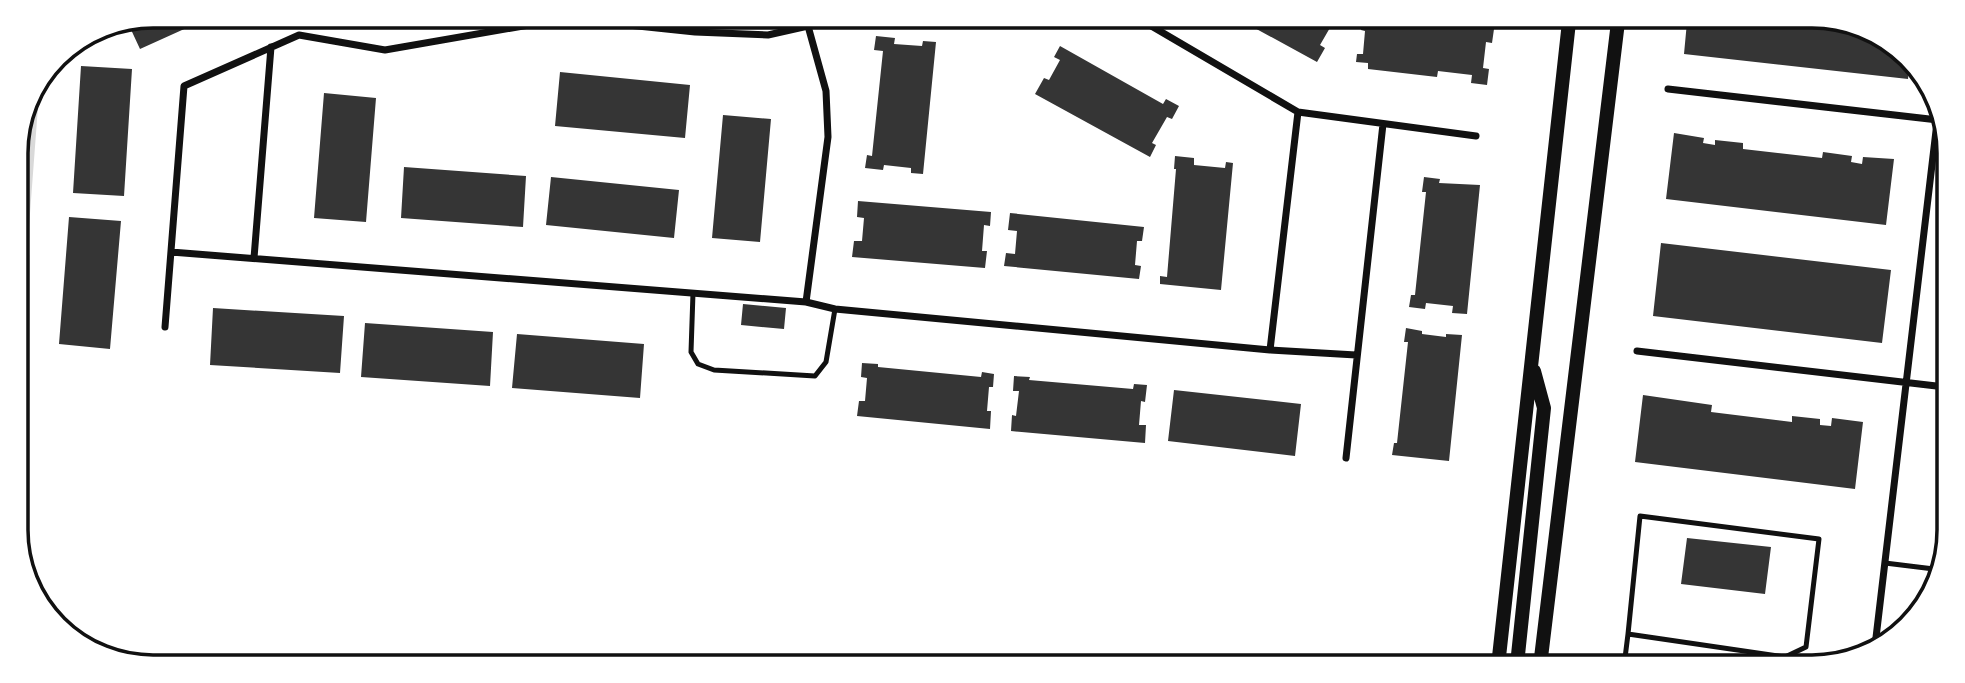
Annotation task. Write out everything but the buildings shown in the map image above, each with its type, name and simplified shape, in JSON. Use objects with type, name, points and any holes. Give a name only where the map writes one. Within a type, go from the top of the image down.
[{"type":"main road","points":[[1499,655],[1568,28]]},
{"type":"main road","points":[[1541,655],[1617,28]]},
{"type":"main road","points":[[1518,655],[1544,408],[1531,363]]},
{"type":"street","points":[[165,327],[184,86],[299,35],[385,50],[512,28]]},
{"type":"street","points":[[657,28],[768,35],[799,28]]},
{"type":"street","points":[[806,302],[828,137],[826,91],[809,28]]},
{"type":"street","points":[[1155,28],[1298,112],[1476,136]]},
{"type":"street","points":[[254,258],[271,47]]},
{"type":"street","points":[[1668,89],[1931,116]]},
{"type":"street","points":[[1270,350],[1298,112]]},
{"type":"street","points":[[1346,457],[1383,124]]},
{"type":"street","points":[[1879,635],[1936,135]]},
{"type":"street","points":[[171,252],[806,302],[835,309],[1270,350],[1356,355]]},
{"type":"street","points":[[1637,351],[1937,386]]},
{"type":"lane","points":[[693,293],[691,352],[698,363],[714,370],[815,376],[826,362],[835,309]]},
{"type":"lane","points":[[1625,655],[1640,516],[1819,539],[1806,647],[1788,655]]},
{"type":"lane","points":[[1885,564],[1930,569]]},
{"type":"lane","points":[[1628,634],[1770,655]]},
{"type":"shaded area","points":[[38,105],[28,240],[28,145]]}]
